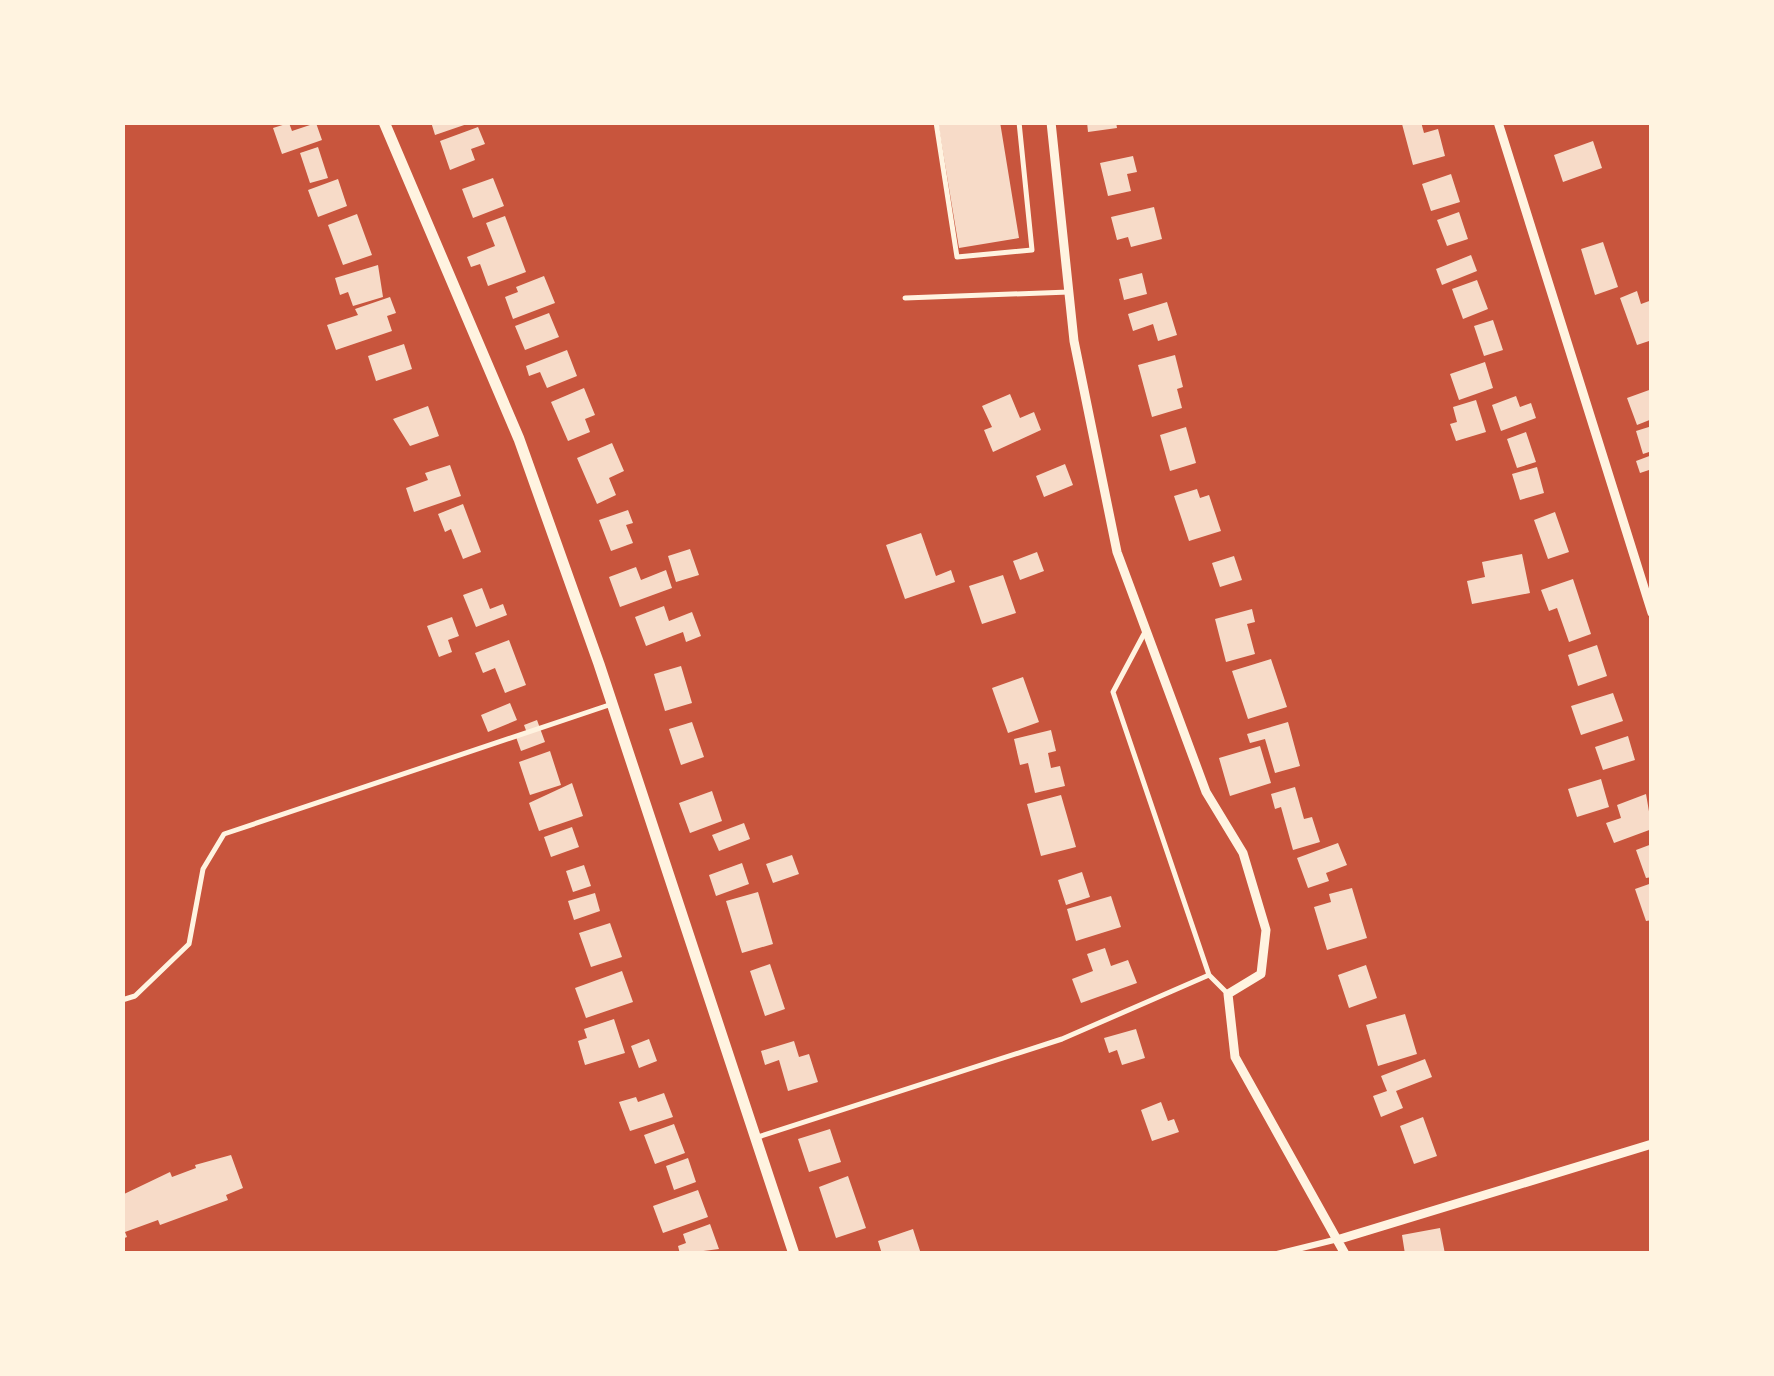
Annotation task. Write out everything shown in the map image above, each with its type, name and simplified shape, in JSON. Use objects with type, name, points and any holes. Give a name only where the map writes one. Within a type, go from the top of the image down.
[{"type":"street","points":[[384,122],[520,439],[794,1254]]},
{"type":"street","points":[[1051,122],[1074,341],[1117,552],[1206,792],[1243,853],[1266,930],[1262,974],[1228,994],[1236,1058],[1345,1254]]},
{"type":"street","points":[[1498,122],[1652,614]]},
{"type":"street","points":[[1277,1254],[1340,1239],[1652,1144]]},
{"type":"lane","points":[[936,122],[957,256],[1032,250],[1019,122]]},
{"type":"lane","points":[[905,298],[1069,292]]},
{"type":"lane","points":[[1146,630],[1113,692],[1209,975],[1228,994]]},
{"type":"lane","points":[[122,1000],[135,996],[190,944],[203,869],[224,834],[612,704]]},
{"type":"lane","points":[[755,1138],[1062,1039],[1209,975]]},
{"type":"building","points":[[431,122],[470,122],[470,123],[435,135]]},
{"type":"building","points":[[938,122],[1000,122],[1019,238],[959,248]]},
{"type":"building","points":[[1087,122],[1116,122],[1117,128],[1088,132]]},
{"type":"building","points":[[1421,122],[1424,133],[1438,129],[1445,156],[1413,165],[1402,124]]},
{"type":"building","points":[[289,123],[292,131],[316,123],[322,140],[282,154],[273,128]]},
{"type":"building","points":[[478,127],[485,144],[471,149],[475,160],[450,170],[440,141]]},
{"type":"building","points":[[1593,141],[1602,168],[1563,182],[1554,155]]},
{"type":"building","points":[[318,147],[328,178],[310,183],[300,153]]},
{"type":"building","points":[[1133,156],[1137,172],[1127,174],[1131,191],[1108,196],[1100,163]]},
{"type":"building","points":[[1451,174],[1460,202],[1431,211],[1422,184]]},
{"type":"building","points":[[493,178],[504,206],[473,218],[462,189]]},
{"type":"building","points":[[338,179],[347,206],[318,217],[308,190]]},
{"type":"building","points":[[1154,207],[1162,239],[1131,247],[1128,237],[1117,240],[1111,217]]},
{"type":"building","points":[[1459,212],[1468,239],[1447,246],[1437,220]]},
{"type":"building","points":[[357,214],[372,255],[343,265],[328,225]]},
{"type":"building","points":[[505,216],[526,272],[488,286],[480,264],[471,267],[467,257],[495,246],[486,223]]},
{"type":"building","points":[[1603,242],[1618,287],[1595,295],[1581,249]]},
{"type":"building","points":[[1471,255],[1477,271],[1442,285],[1436,269]]},
{"type":"building","points":[[378,265],[383,297],[353,306],[348,292],[340,295],[335,278]]},
{"type":"building","points":[[1142,273],[1147,294],[1124,300],[1119,279]]},
{"type":"building","points":[[544,276],[555,303],[513,319],[505,297],[518,292],[516,287]]},
{"type":"building","points":[[1477,280],[1488,309],[1463,319],[1452,289]]},
{"type":"building","points":[[1637,291],[1641,304],[1652,300],[1652,340],[1637,345],[1620,298]]},
{"type":"building","points":[[390,297],[396,313],[387,316],[392,331],[336,350],[327,325],[358,315],[355,309]]},
{"type":"building","points":[[1167,302],[1177,335],[1158,341],[1153,324],[1133,331],[1128,314]]},
{"type":"building","points":[[549,313],[559,337],[525,350],[515,326]]},
{"type":"building","points":[[1493,320],[1503,350],[1484,356],[1474,326]]},
{"type":"building","points":[[404,344],[412,369],[376,381],[368,356]]},
{"type":"building","points":[[567,350],[577,376],[547,388],[540,372],[529,376],[526,366]]},
{"type":"building","points":[[1175,355],[1183,387],[1177,389],[1182,408],[1152,417],[1138,365]]},
{"type":"building","points":[[1485,362],[1493,388],[1459,400],[1450,374]]},
{"type":"building","points":[[584,388],[595,415],[585,419],[590,432],[568,441],[551,402]]},
{"type":"building","points":[[1652,389],[1652,419],[1637,425],[1627,398]]},
{"type":"building","points":[[1010,394],[1020,418],[1034,412],[1041,430],[993,452],[984,430],[992,427],[982,406]]},
{"type":"building","points":[[1516,396],[1520,407],[1531,403],[1536,418],[1501,431],[1492,405]]},
{"type":"building","points":[[1476,400],[1486,432],[1456,441],[1450,424],[1457,422],[1453,407]]},
{"type":"building","points":[[428,406],[439,436],[410,446],[393,419]]},
{"type":"building","points":[[1652,426],[1652,451],[1643,454],[1636,431]]},
{"type":"building","points":[[1186,427],[1196,463],[1170,471],[1160,435]]},
{"type":"building","points":[[1526,432],[1536,462],[1517,468],[1507,439]]},
{"type":"building","points":[[612,443],[624,471],[609,478],[616,495],[597,504],[577,458]]},
{"type":"building","points":[[1652,455],[1652,469],[1640,473],[1636,461]]},
{"type":"building","points":[[1065,464],[1073,485],[1044,497],[1036,476]]},
{"type":"building","points":[[450,465],[461,496],[414,512],[406,488],[428,480],[425,473]]},
{"type":"building","points":[[1537,467],[1544,493],[1520,500],[1512,474]]},
{"type":"building","points":[[1197,489],[1200,498],[1209,495],[1221,531],[1189,541],[1174,496]]},
{"type":"building","points":[[463,504],[481,552],[463,559],[451,529],[445,532],[438,514]]},
{"type":"building","points":[[628,510],[633,523],[626,525],[633,543],[611,551],[599,520]]},
{"type":"building","points":[[1555,512],[1569,552],[1548,559],[1534,520]]},
{"type":"building","points":[[921,533],[936,576],[951,570],[955,582],[905,599],[886,545]]},
{"type":"building","points":[[690,549],[699,575],[676,582],[668,556]]},
{"type":"building","points":[[1037,552],[1044,571],[1020,580],[1013,561]]},
{"type":"building","points":[[1522,554],[1530,593],[1472,604],[1467,581],[1485,577],[1482,562]]},
{"type":"building","points":[[1234,556],[1242,580],[1220,587],[1212,563]]},
{"type":"building","points":[[636,567],[641,580],[666,570],[672,588],[620,607],[609,577]]},
{"type":"building","points":[[1003,575],[1016,613],[982,624],[969,586]]},
{"type":"building","points":[[1573,579],[1591,634],[1569,642],[1557,608],[1549,611],[1541,590]]},
{"type":"building","points":[[482,588],[490,609],[503,604],[507,615],[476,627],[463,595]]},
{"type":"building","points":[[664,606],[669,621],[692,612],[701,636],[686,642],[683,632],[646,646],[635,617]]},
{"type":"building","points":[[1252,609],[1255,622],[1247,624],[1255,654],[1226,662],[1215,619]]},
{"type":"building","points":[[452,617],[459,636],[448,640],[452,652],[439,657],[427,626]]},
{"type":"building","points":[[509,640],[526,685],[505,693],[495,668],[483,673],[475,653]]},
{"type":"building","points":[[1597,645],[1607,676],[1578,686],[1568,655]]},
{"type":"building","points":[[1271,659],[1287,707],[1248,719],[1232,671]]},
{"type":"building","points":[[681,666],[692,703],[665,711],[654,674]]},
{"type":"building","points":[[1023,677],[1039,722],[1008,733],[992,688]]},
{"type":"building","points":[[1613,693],[1623,721],[1581,735],[1571,706]]},
{"type":"building","points":[[510,703],[517,720],[488,732],[481,715]]},
{"type":"building","points":[[537,720],[545,742],[521,751],[516,737],[527,733],[524,725]]},
{"type":"building","points":[[692,722],[704,757],[681,765],[669,729]]},
{"type":"building","points":[[1288,722],[1300,766],[1275,773],[1265,739],[1250,743],[1247,734]]},
{"type":"building","points":[[1051,730],[1056,751],[1048,753],[1051,768],[1060,766],[1065,786],[1035,793],[1028,763],[1020,765],[1014,739]]},
{"type":"building","points":[[1628,736],[1635,760],[1603,770],[1595,747]]},
{"type":"building","points":[[1260,746],[1271,783],[1230,796],[1219,758]]},
{"type":"building","points":[[550,751],[561,785],[530,795],[519,762]]},
{"type":"building","points":[[1601,779],[1609,807],[1577,817],[1568,789]]},
{"type":"building","points":[[572,783],[583,816],[539,831],[529,803]]},
{"type":"building","points":[[1295,787],[1304,819],[1312,817],[1320,842],[1293,850],[1281,807],[1275,809],[1271,794]]},
{"type":"building","points":[[712,791],[722,821],[690,833],[679,803]]},
{"type":"building","points":[[1646,794],[1652,829],[1614,843],[1606,823],[1621,818],[1617,805]]},
{"type":"building","points":[[1061,795],[1076,847],[1041,856],[1027,804]]},
{"type":"building","points":[[744,823],[750,839],[719,851],[712,835]]},
{"type":"building","points":[[572,827],[579,847],[551,857],[544,837]]},
{"type":"building","points":[[1338,843],[1347,865],[1326,873],[1329,881],[1308,888],[1297,858]]},
{"type":"building","points":[[1652,844],[1652,877],[1646,878],[1636,850]]},
{"type":"building","points":[[792,855],[799,874],[773,883],[766,864]]},
{"type":"building","points":[[742,863],[749,884],[716,896],[709,875]]},
{"type":"building","points":[[584,865],[591,886],[573,892],[566,871]]},
{"type":"building","points":[[1082,872],[1090,897],[1066,905],[1058,880]]},
{"type":"building","points":[[1652,883],[1652,920],[1646,921],[1635,889]]},
{"type":"building","points":[[1352,888],[1367,938],[1327,950],[1314,907],[1331,902],[1329,894]]},
{"type":"building","points":[[758,892],[773,944],[742,953],[726,901]]},
{"type":"building","points":[[595,893],[600,911],[574,920],[568,901]]},
{"type":"building","points":[[1111,896],[1121,927],[1076,941],[1067,909]]},
{"type":"building","points":[[610,923],[622,957],[591,967],[579,933]]},
{"type":"building","points":[[1105,948],[1111,966],[1128,960],[1137,983],[1081,1003],[1072,979],[1093,971],[1087,954]]},
{"type":"building","points":[[770,964],[785,1009],[765,1016],[750,971]]},
{"type":"building","points":[[1366,965],[1377,998],[1349,1008],[1338,975]]},
{"type":"building","points":[[622,971],[633,1002],[586,1018],[575,988]]},
{"type":"building","points":[[1405,1014],[1417,1054],[1378,1066],[1366,1025]]},
{"type":"building","points":[[614,1019],[625,1053],[585,1065],[578,1041],[587,1038],[584,1029]]},
{"type":"building","points":[[1136,1029],[1145,1058],[1122,1065],[1117,1050],[1109,1053],[1104,1038]]},
{"type":"building","points":[[649,1039],[657,1061],[639,1068],[631,1046]]},
{"type":"building","points":[[794,1041],[799,1057],[809,1054],[818,1082],[788,1091],[779,1060],[765,1065],[761,1051]]},
{"type":"building","points":[[1425,1059],[1432,1077],[1396,1091],[1403,1108],[1381,1117],[1373,1096],[1387,1091],[1381,1076]]},
{"type":"building","points":[[664,1093],[673,1117],[630,1131],[619,1102],[636,1097],[638,1102]]},
{"type":"building","points":[[1161,1102],[1168,1121],[1174,1119],[1179,1132],[1152,1141],[1141,1110]]},
{"type":"building","points":[[1423,1117],[1437,1156],[1414,1164],[1400,1126]]},
{"type":"building","points":[[674,1124],[685,1153],[655,1164],[644,1135]]},
{"type":"building","points":[[830,1129],[841,1162],[809,1172],[798,1139]]},
{"type":"building","points":[[231,1155],[243,1188],[226,1195],[228,1200],[160,1225],[158,1220],[125,1232],[127,1237],[122,1239],[122,1195],[170,1172],[172,1177],[196,1168],[195,1165]]},
{"type":"building","points":[[688,1158],[696,1182],[674,1190],[666,1166]]},
{"type":"building","points":[[848,1176],[866,1228],[836,1238],[819,1187]]},
{"type":"building","points":[[698,1190],[708,1217],[663,1233],[653,1206]]},
{"type":"building","points":[[710,1224],[719,1249],[680,1254],[678,1246],[686,1243],[683,1234]]},
{"type":"building","points":[[1440,1228],[1445,1254],[1405,1254],[1402,1235]]},
{"type":"building","points":[[913,1229],[921,1254],[882,1254],[878,1241]]}]
